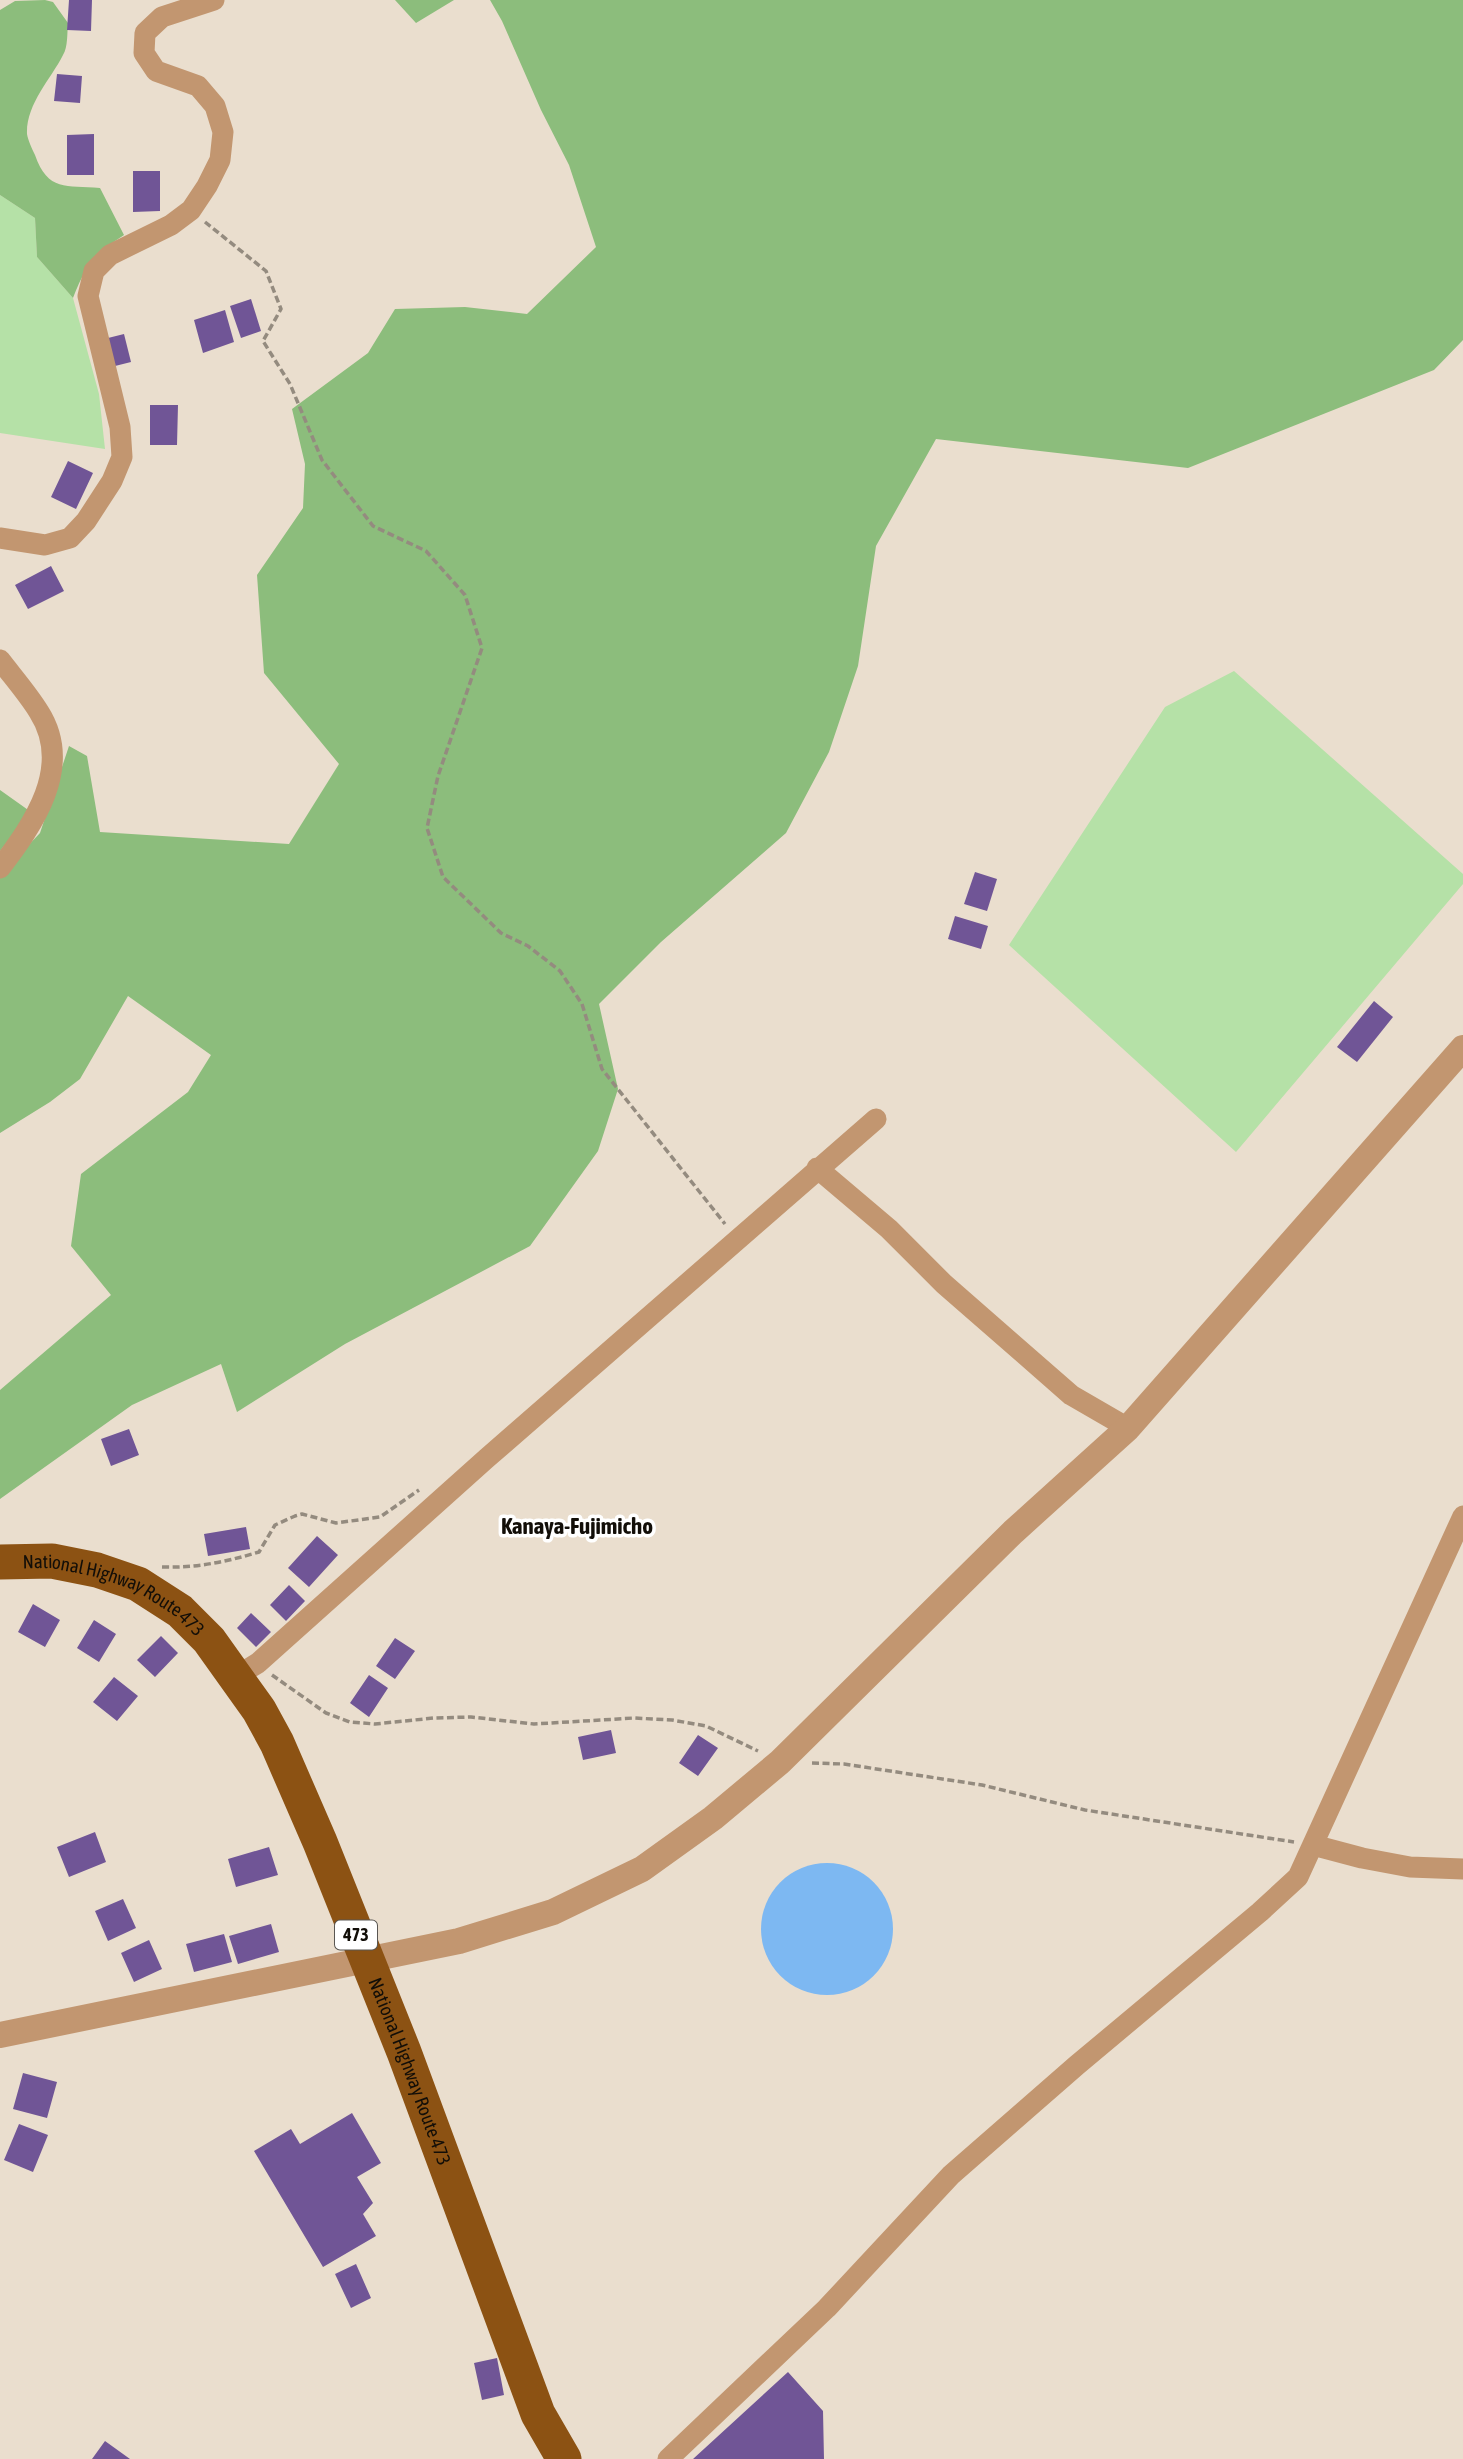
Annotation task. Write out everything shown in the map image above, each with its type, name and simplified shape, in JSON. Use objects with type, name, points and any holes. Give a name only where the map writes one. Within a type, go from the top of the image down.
[{"type":"highway","name":"National Highway Route 473","points":[[0,1562],[52,1561],[97,1570],[138,1584],[180,1611],[209,1640],[247,1670],[320,1842],[404,2052],[538,2414],[564,2459]]},
{"type":"street","points":[[0,538],[46,545],[70,538],[86,521],[112,481],[122,457],[120,427],[88,296],[94,271],[110,255],[171,225],[191,210],[220,160],[223,132],[215,106],[198,86],[156,71],[144,53],[145,33],[162,17],[214,0]]},
{"type":"street","points":[[0,660],[40,713],[48,730],[52,751],[48,791],[43,803],[0,868]]},
{"type":"street","points":[[0,2035],[459,1941],[553,1912],[642,1869],[713,1818],[780,1762],[1013,1532],[1128,1428],[1463,1048]]},
{"type":"street","points":[[247,1670],[876,1119]]},
{"type":"street","points":[[817,1168],[889,1229],[944,1283],[1071,1395],[1128,1428]]},
{"type":"street","points":[[668,2459],[827,2308],[951,2175],[1298,1877],[1463,1516]]},
{"type":"street","points":[[1313,1845],[1410,1867],[1463,1869]]},
{"type":"path","points":[[191,210],[266,271],[281,309],[263,341],[290,384],[322,460],[373,526],[426,551],[465,595],[482,648],[438,776],[427,828],[443,877],[501,933],[528,946],[559,971],[582,1004],[602,1069],[737,1239]]},
{"type":"path","points":[[153,1568],[189,1568],[259,1552],[275,1525],[302,1514],[336,1523],[380,1517],[420,1489]]},
{"type":"path","points":[[247,1670],[289,1688],[326,1713],[350,1722],[375,1724],[471,1717],[534,1724],[634,1718],[672,1720],[706,1726],[780,1762],[844,1765],[982,1784],[1085,1810],[1313,1845]]},
{"type":"green space","points":[[395,0],[454,0],[416,23]]},
{"type":"green space","points":[[490,0],[1463,0],[1463,340],[1434,370],[1188,468],[936,439],[876,546],[858,666],[829,752],[786,833],[661,942],[599,1004],[618,1089],[598,1151],[530,1246],[345,1344],[237,1412],[221,1364],[132,1405],[0,1499],[0,1390],[111,1295],[71,1246],[81,1174],[188,1092],[211,1055],[128,996],[80,1079],[50,1102],[0,1133],[0,875],[40,833],[69,746],[87,756],[100,832],[289,844],[339,764],[264,673],[257,575],[303,508],[305,464],[292,409],[368,353],[395,309],[465,307],[527,314],[596,247],[569,165]]},
{"type":"green space","points":[[15,1],[53,2],[68,23],[67,44],[65,52],[35,102],[28,123],[28,139],[40,167],[52,181],[68,186],[100,188],[124,235],[92,261],[73,298],[37,257],[35,218],[0,195],[0,10]]},
{"type":"green space","points":[[0,195],[35,218],[37,257],[73,298],[99,394],[105,449],[0,433]]},
{"type":"green space","points":[[1234,671],[1463,874],[1463,884],[1236,1152],[1009,945],[1165,707]]},
{"type":"green space","points":[[0,790],[31,812],[0,851]]},
{"type":"water","points":[[827,1863],[852,1868],[874,1882],[888,1904],[893,1929],[888,1954],[874,1976],[852,1990],[827,1995],[802,1990],[780,1976],[766,1954],[761,1929],[766,1904],[780,1882],[802,1868]]},
{"type":"building","points":[[69,0],[92,0],[91,31],[67,30]]},
{"type":"building","points":[[57,74],[82,76],[80,103],[54,101]]},
{"type":"building","points":[[94,134],[94,175],[67,175],[67,135]]},
{"type":"building","points":[[133,171],[160,171],[160,211],[133,212]]},
{"type":"building","points":[[251,299],[261,331],[241,338],[230,306]]},
{"type":"building","points":[[225,310],[234,342],[203,353],[194,320]]},
{"type":"building","points":[[124,334],[131,362],[111,367],[104,339]]},
{"type":"building","points":[[150,405],[178,405],[177,445],[150,445]]},
{"type":"building","points":[[68,461],[93,473],[76,509],[51,497]]},
{"type":"building","points":[[51,566],[64,591],[28,609],[15,585]]},
{"type":"building","points":[[975,872],[997,879],[987,911],[964,904]]},
{"type":"building","points":[[955,916],[988,926],[981,949],[948,939]]},
{"type":"building","points":[[1374,1001],[1393,1017],[1357,1062],[1337,1047]]},
{"type":"building","points":[[129,1429],[139,1455],[111,1466],[101,1439]]},
{"type":"building","points":[[246,1527],[250,1549],[208,1556],[204,1534]]},
{"type":"building","points":[[317,1536],[338,1555],[309,1587],[288,1568]]},
{"type":"building","points":[[289,1585],[305,1601],[286,1621],[270,1605]]},
{"type":"building","points":[[33,1604],[60,1620],[45,1647],[18,1632]]},
{"type":"building","points":[[251,1613],[271,1632],[256,1647],[237,1628]]},
{"type":"building","points":[[94,1620],[116,1634],[99,1662],[77,1648]]},
{"type":"building","points":[[161,1636],[178,1653],[155,1677],[137,1660]]},
{"type":"building","points":[[395,1638],[415,1651],[395,1679],[376,1666]]},
{"type":"building","points":[[369,1675],[388,1688],[369,1717],[350,1703]]},
{"type":"building","points":[[114,1677],[138,1696],[117,1721],[93,1702]]},
{"type":"building","points":[[611,1730],[616,1753],[583,1760],[578,1737]]},
{"type":"building","points":[[698,1735],[718,1748],[698,1776],[679,1763]]},
{"type":"building","points":[[95,1832],[106,1862],[69,1877],[57,1847]]},
{"type":"building","points":[[269,1847],[278,1875],[236,1887],[228,1859]]},
{"type":"building","points":[[123,1899],[136,1928],[108,1941],[95,1911]]},
{"type":"building","points":[[271,1924],[279,1952],[238,1964],[229,1936]]},
{"type":"building","points":[[224,1934],[232,1962],[194,1972],[186,1944]]},
{"type":"building","points":[[149,1940],[162,1969],[134,1982],[121,1953]]},
{"type":"building","points":[[23,2073],[57,2082],[47,2118],[13,2109]]},
{"type":"building","points":[[352,2113],[381,2163],[357,2177],[373,2203],[363,2214],[376,2236],[323,2267],[254,2151],[291,2129],[300,2144]]},
{"type":"building","points":[[19,2124],[48,2135],[33,2172],[4,2160]]},
{"type":"building","points":[[356,2264],[371,2298],[351,2308],[335,2274]]},
{"type":"building","points":[[497,2358],[504,2395],[482,2400],[474,2363]]},
{"type":"building","points":[[788,2372],[823,2411],[824,2459],[693,2459]]},
{"type":"building","points":[[105,2441],[130,2459],[92,2459]]},
{"type":"district","name":"Kanaya-Fujimicho","points":[[577,1526]]}]
